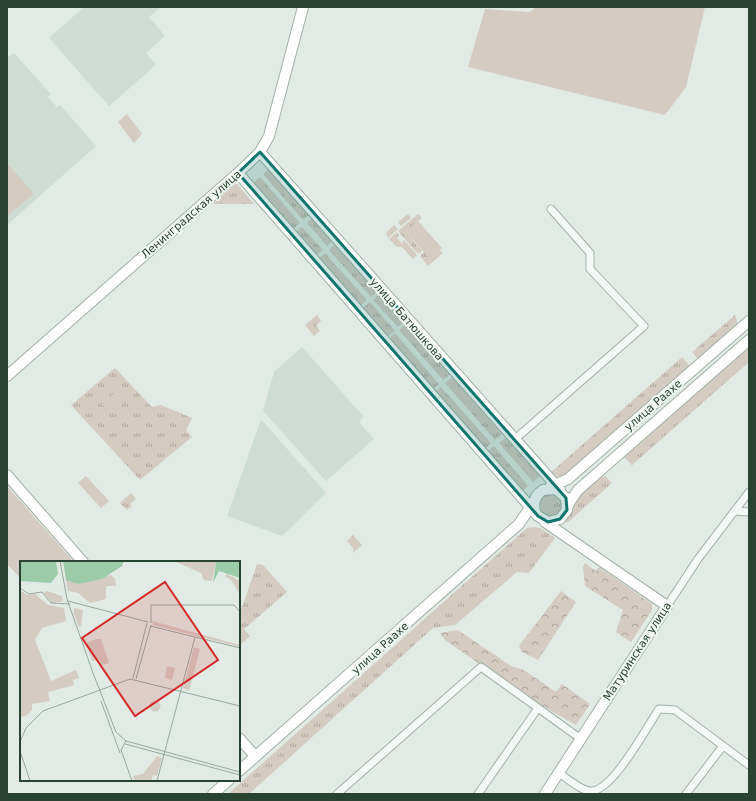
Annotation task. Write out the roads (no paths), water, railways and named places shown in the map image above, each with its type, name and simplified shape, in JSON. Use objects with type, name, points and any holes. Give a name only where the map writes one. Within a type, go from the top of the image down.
[{"type":"street","name":"Ленинградская улица","points":[[7,376],[260,152],[269,136],[303,7]]},
{"type":"street","name":"улица Батюшкова","points":[[260,152],[332,231],[514,440],[554,489]]},
{"type":"street","points":[[238,173],[536,510],[562,533],[666,606]]},
{"type":"street","points":[[514,440],[644,326],[590,269],[590,254],[551,209]]},
{"type":"street","name":"улица Раахе","points":[[554,489],[568,479],[749,321]]},
{"type":"street","name":"улица Раахе","points":[[565,513],[578,490],[749,340]]},
{"type":"street","points":[[7,475],[82,561]]},
{"type":"street","points":[[519,524],[531,518],[536,510],[538,494],[554,489],[567,501],[565,513],[560,523],[562,533]]},
{"type":"street","name":"Матуринская улица","points":[[544,794],[666,606],[698,559],[749,492]]},
{"type":"street","points":[[536,510],[554,522],[565,513]]},
{"type":"street","points":[[519,524],[536,510]]},
{"type":"street","points":[[735,511],[749,512]]},
{"type":"street","name":"улица Раахе","points":[[240,770],[334,689],[519,524]]},
{"type":"street","points":[[337,794],[481,668],[581,739]]},
{"type":"street","points":[[478,794],[538,708]]},
{"type":"street","points":[[559,773],[586,790],[593,791],[603,787],[617,773],[659,709],[675,710],[749,765]]},
{"type":"street","points":[[240,739],[255,756]]},
{"type":"street","points":[[686,794],[722,746]]},
{"type":"street","points":[[213,794],[228,781]]}]
